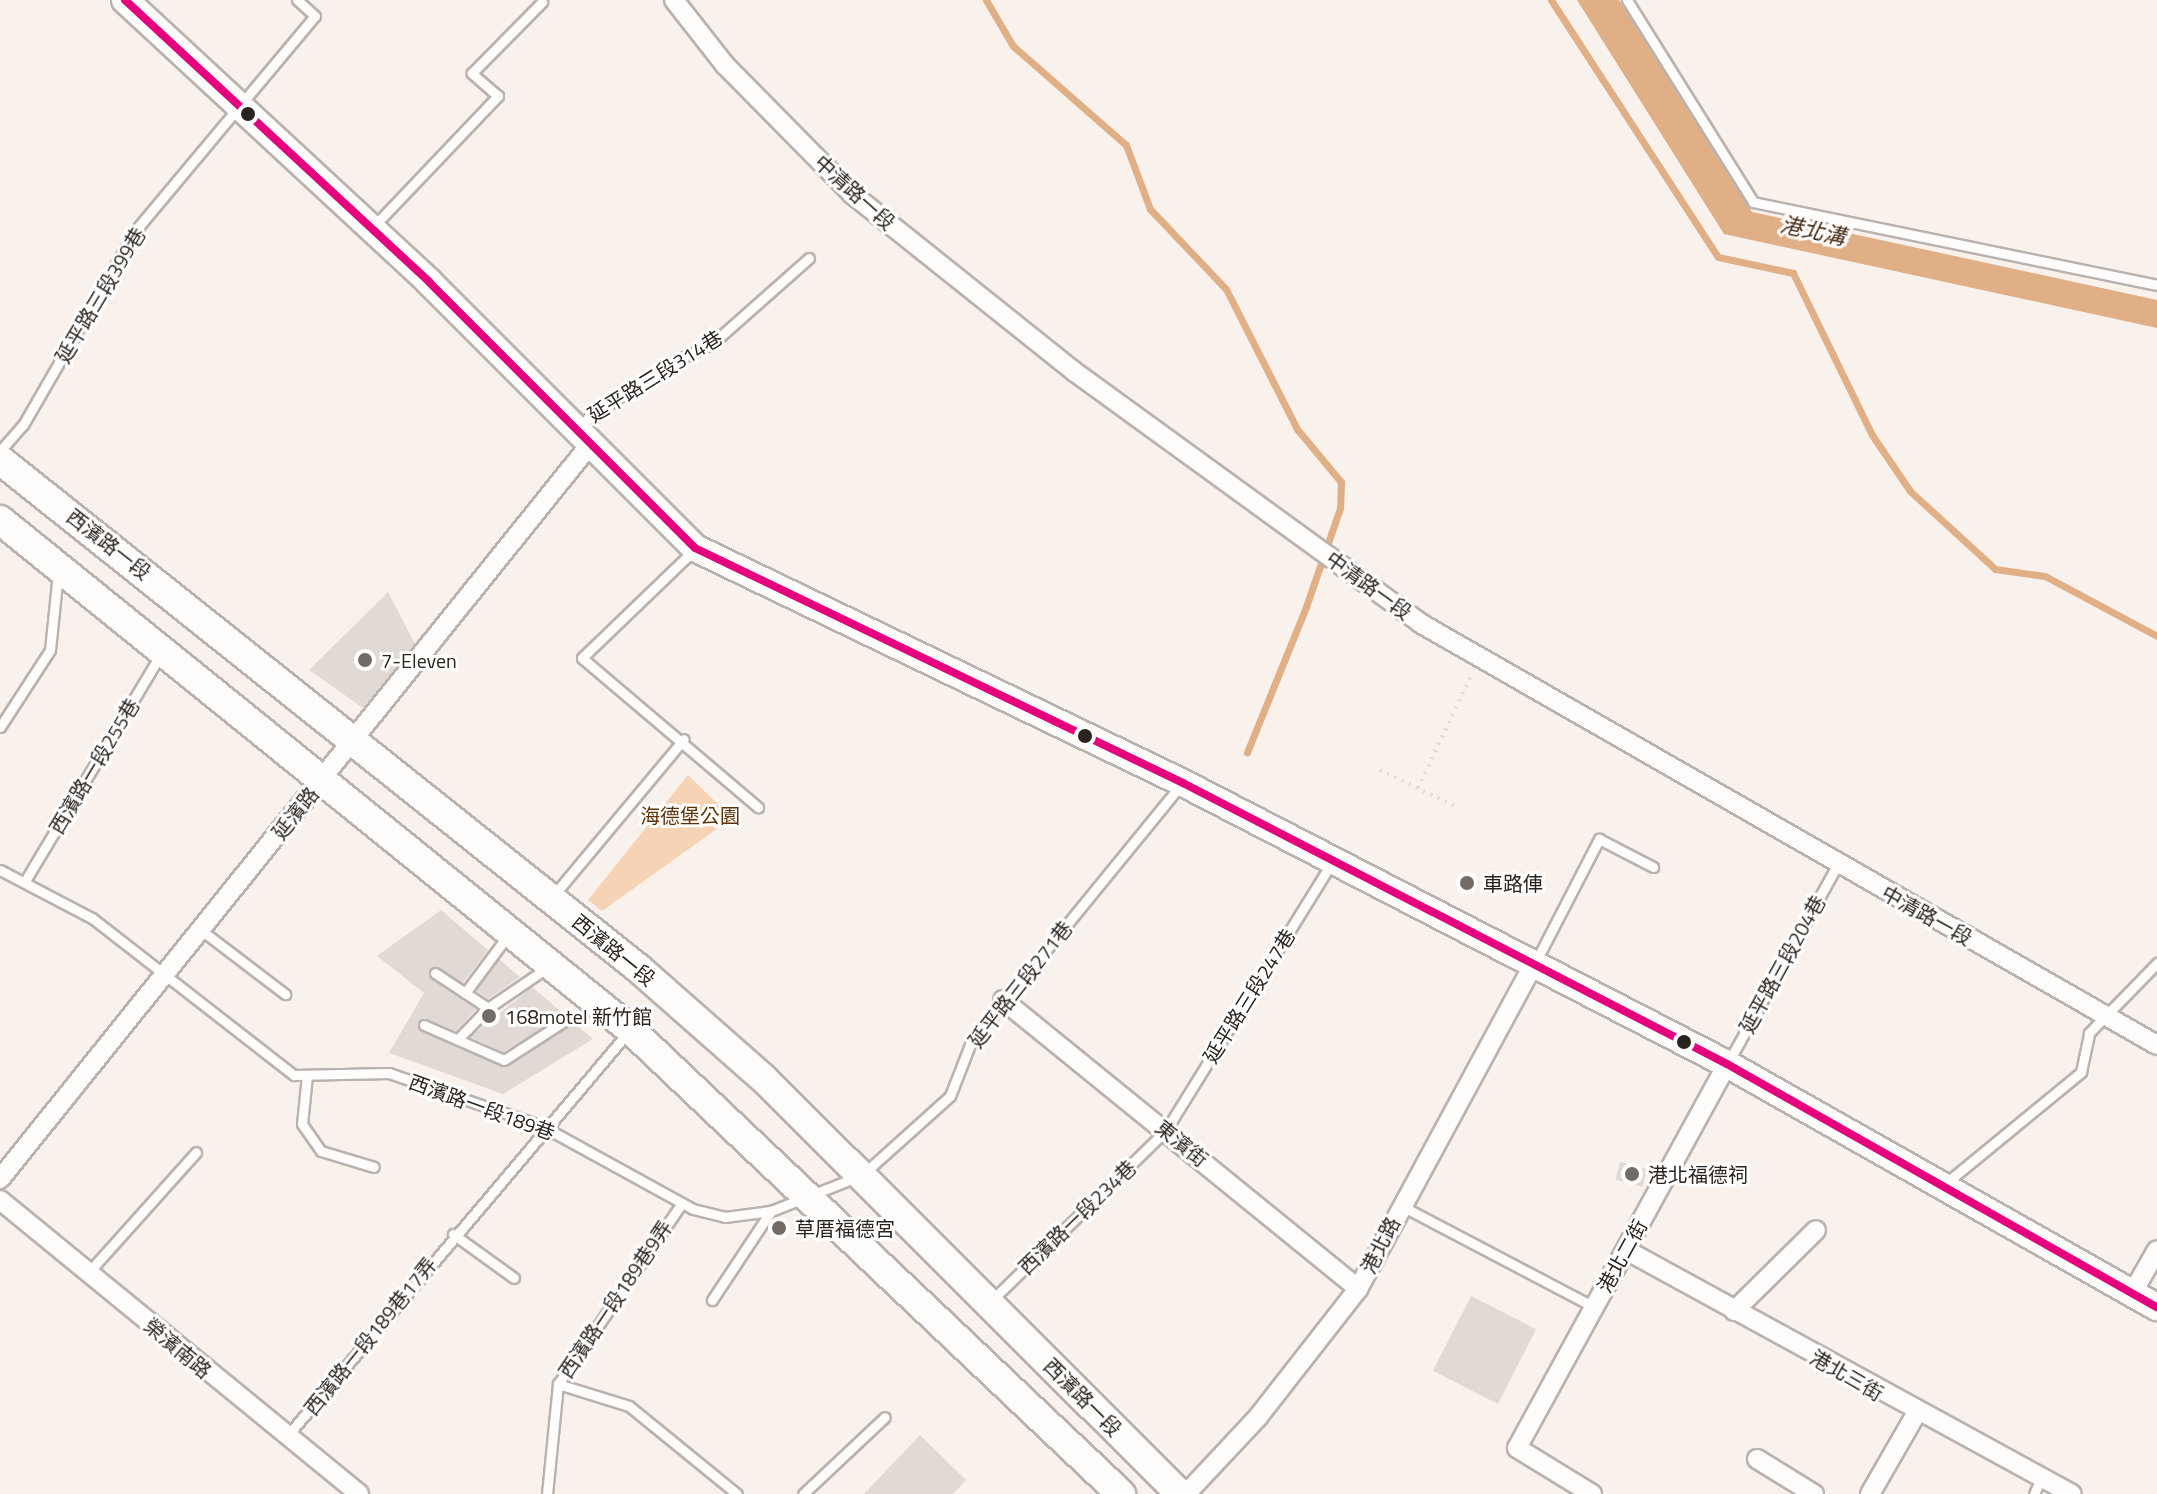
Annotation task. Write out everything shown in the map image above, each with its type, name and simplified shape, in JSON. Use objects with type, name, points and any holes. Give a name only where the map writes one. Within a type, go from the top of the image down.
[{"type":"main road","name":"西濱路一段","points":[[0,460],[551,899],[764,1079],[1183,1494]]},
{"type":"main road","points":[[0,520],[59,562],[163,651],[324,777],[631,1030],[810,1193],[1121,1494]]},
{"type":"street","points":[[125,0],[371,229],[695,548],[1183,783],[1727,1064],[2157,1307]]},
{"type":"street","name":"中清路一段","points":[[674,0],[725,65],[852,194],[1075,372],[1333,560],[1479,657],[1837,865],[2157,1045]]},
{"type":"street","name":"延濱路","points":[[0,1179],[324,777],[356,743],[581,438]]},
{"type":"street","name":"港北路","points":[[1183,1494],[1258,1417],[1358,1289],[1400,1205],[1533,966]]},
{"type":"street","name":"東濱街","points":[[1003,1000],[1358,1289]]},
{"type":"street","name":"港北二街","points":[[1592,1494],[1517,1448],[1727,1064]]},
{"type":"street","name":"榮濱南路","points":[[0,1200],[286,1438],[359,1494]]},
{"type":"street","points":[[1734,1311],[1816,1230]]},
{"type":"street","name":"港北三街","points":[[1626,1250],[2038,1486],[2072,1494]]},
{"type":"street","points":[[2133,1292],[2157,1250]]},
{"type":"street","points":[[1870,1494],[1916,1414]]},
{"type":"street","points":[[1757,1459],[1814,1494]]},
{"type":"lane","name":"延平路三段399巷","points":[[0,451],[23,425],[135,231],[315,16],[297,0]]},
{"type":"lane","points":[[1627,0],[1753,202],[2157,285]]},
{"type":"lane","points":[[371,229],[498,96],[472,73],[542,2]]},
{"type":"lane","name":"延平路三段314巷","points":[[581,438],[659,369],[713,343],[809,258]]},
{"type":"lane","points":[[695,548],[582,658],[684,739],[758,807]]},
{"type":"lane","points":[[0,727],[50,650],[59,562]]},
{"type":"lane","name":"西濱路一段255巷","points":[[25,881],[163,651]]},
{"type":"lane","points":[[551,899],[684,739]]},
{"type":"lane","name":"延平路三段271巷","points":[[810,1193],[862,1175],[950,1096],[971,1042],[1183,783]]},
{"type":"lane","points":[[1533,966],[1599,839],[1653,867]]},
{"type":"lane","name":"延平路三段247巷","points":[[1166,1130],[1333,861]]},
{"type":"lane","name":"延平路三段204巷","points":[[1727,1064],[1837,865]]},
{"type":"lane","name":"西濱路一段189巷","points":[[0,870],[25,881],[167,971],[294,1075],[389,1073],[542,1126],[682,1203],[725,1217],[771,1211],[810,1193]]},
{"type":"lane","points":[[201,930],[285,994]]},
{"type":"lane","points":[[465,993],[511,931]]},
{"type":"lane","points":[[1943,1186],[2081,1072],[2089,1033],[2104,1013],[2157,963]]},
{"type":"lane","points":[[458,1039],[488,1008],[552,965]]},
{"type":"lane","points":[[435,973],[488,1008]]},
{"type":"lane","points":[[424,1025],[504,1060],[563,1022]]},
{"type":"lane","name":"西濱路一段189巷17弄","points":[[286,1438],[542,1126],[631,1030]]},
{"type":"lane","points":[[307,1075],[302,1124],[321,1151],[374,1167]]},
{"type":"lane","name":"西濱路一段234巷","points":[[989,1304],[1166,1130]]},
{"type":"lane","points":[[88,1273],[196,1152]]},
{"type":"lane","name":"西濱路一段189巷9弄","points":[[547,1494],[558,1384],[682,1203]]},
{"type":"lane","points":[[1400,1205],[1594,1307]]},
{"type":"lane","points":[[712,1300],[771,1211]]},
{"type":"lane","points":[[453,1234],[514,1278]]},
{"type":"lane","points":[[558,1384],[629,1406],[737,1494]]},
{"type":"lane","points":[[803,1494],[885,1417]]},
{"type":"path","points":[[1418,788],[1479,657]]},
{"type":"path","points":[[1380,770],[1459,808]]},
{"type":"green space","name":"海德堡公園","points":[[688,775],[732,818],[602,911],[588,900]]},
{"type":"water","name":"港北溝","points":[[1577,0],[1619,0],[1752,212],[2157,300],[2157,328],[1724,234]]},
{"type":"building","name":"7-Eleven","points":[[388,592],[415,644],[363,708],[309,670]]},
{"type":"building","points":[[441,910],[488,950],[463,983],[429,968],[431,979],[476,1009],[456,1031],[424,1018],[418,1030],[504,1067],[567,1028],[570,1019],[593,1039],[503,1094],[389,1053],[424,993],[377,956]]},
{"type":"building","points":[[499,959],[520,977],[488,999],[476,991]]},
{"type":"building","points":[[532,987],[565,1015],[503,1052],[470,1037]]},
{"type":"building","name":"港北福德祠","points":[[1620,1162],[1647,1169],[1642,1187],[1615,1179]]},
{"type":"building","points":[[1471,1296],[1536,1329],[1498,1404],[1433,1371]]},
{"type":"building","points":[[920,1435],[966,1480],[953,1494],[864,1494]]},
{"type":"waterway","points":[[986,0],[1013,46],[1126,145],[1150,209],[1226,289],[1297,429],[1341,482],[1340,508],[1306,607],[1247,752]]},
{"type":"waterway","points":[[1551,0],[1718,257],[1793,273],[1872,435],[1910,491],[1995,569],[2045,576],[2157,636]]},
{"type":"transit line","points":[[125,0],[429,282],[695,548],[1183,783],[1727,1064],[2157,1307]]},
{"type":"place","name":"7-Eleven","points":[[365,660]]},
{"type":"place","name":"車路俥","points":[[1467,883]]},
{"type":"place","name":"168motel 新竹館","points":[[489,1016]]},
{"type":"place","name":"港北福德祠","points":[[1632,1174]]},
{"type":"place","name":"草厝福德宮","points":[[779,1228]]}]
